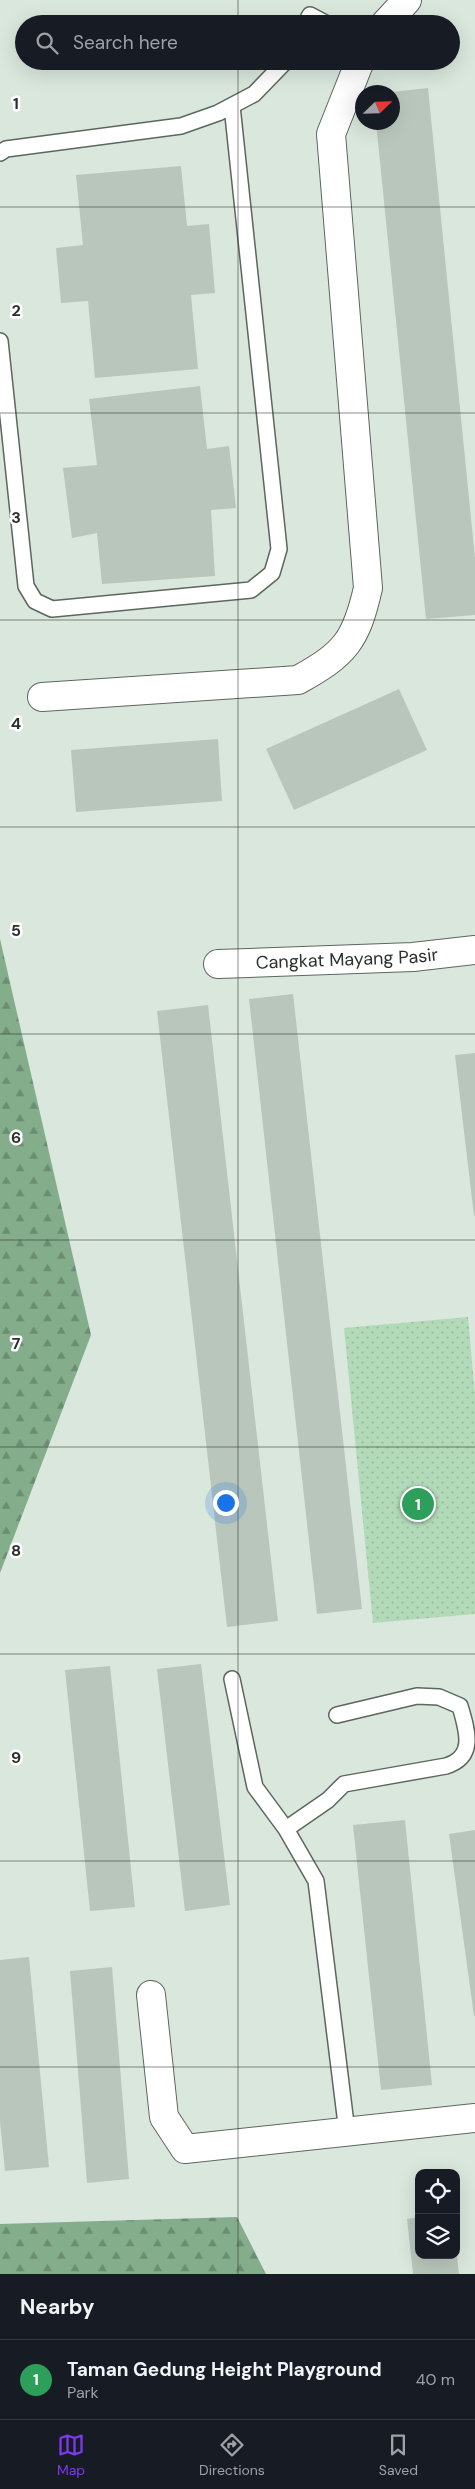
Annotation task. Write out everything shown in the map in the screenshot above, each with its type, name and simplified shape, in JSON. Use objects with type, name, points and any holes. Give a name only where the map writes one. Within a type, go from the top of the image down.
[{"type":"street","points":[[393,15],[407,0]]},
{"type":"street","points":[[42,697],[298,680],[324,666],[346,646],[361,621],[368,588],[331,134],[356,70]]},
{"type":"street","name":"Cangkat Mayang Pasir","points":[[218,964],[413,957],[475,950]]},
{"type":"street","points":[[151,1995],[164,2117],[184,2149],[475,2118]]},
{"type":"lane","points":[[0,153],[6,149],[181,126],[232,106],[254,94],[277,70]]},
{"type":"lane","points":[[0,341],[26,586],[35,601],[52,609],[251,590],[272,573],[278,549],[232,106]]},
{"type":"lane","points":[[232,1679],[256,1787],[286,1829],[316,1881],[347,2132]]},
{"type":"lane","points":[[286,1829],[328,1800],[344,1784],[446,1766],[461,1762],[468,1753],[469,1739],[460,1706],[439,1697],[417,1696],[338,1715]]},
{"type":"green space","points":[[0,939],[91,1335],[0,1573]]},
{"type":"green space","points":[[468,1317],[475,1394],[475,1614],[373,1623],[344,1328]]},
{"type":"green space","points":[[237,2217],[266,2274],[0,2274],[0,2224]]},
{"type":"building","points":[[428,88],[475,558],[475,615],[426,619],[377,130],[400,130],[400,91]]},
{"type":"building","points":[[181,166],[187,226],[209,224],[215,293],[191,295],[198,369],[95,378],[88,301],[61,303],[56,248],[83,245],[76,175]]},
{"type":"building","points":[[200,386],[207,449],[229,446],[236,508],[211,510],[215,576],[102,584],[97,533],[72,538],[63,468],[97,465],[89,399]]},
{"type":"building","points":[[399,689],[427,750],[294,810],[266,749]]},
{"type":"building","points":[[218,739],[222,801],[76,812],[71,750]]},
{"type":"building","points":[[293,994],[362,1609],[317,1614],[249,999]]},
{"type":"building","points":[[208,1005],[278,1621],[227,1627],[157,1011]]},
{"type":"building","points":[[475,1053],[475,1216],[474,1216],[455,1055]]},
{"type":"building","points":[[201,1664],[230,1905],[185,1911],[157,1669]]},
{"type":"building","points":[[110,1666],[135,1907],[90,1911],[65,1670]]},
{"type":"building","points":[[405,1820],[432,2085],[381,2090],[353,1825]]},
{"type":"building","points":[[475,1830],[475,2016],[474,2016],[449,1834]]},
{"type":"building","points":[[29,1957],[49,2167],[5,2171],[0,2121],[0,1960]]},
{"type":"building","points":[[112,1967],[129,2179],[87,2183],[70,1971]]},
{"type":"building","points":[[415,2218],[415,2259],[457,2259],[459,2274],[413,2274],[407,2219]]},
{"type":"place","name":"Taman Gedung Height Playground","points":[[418,1504]]}]
